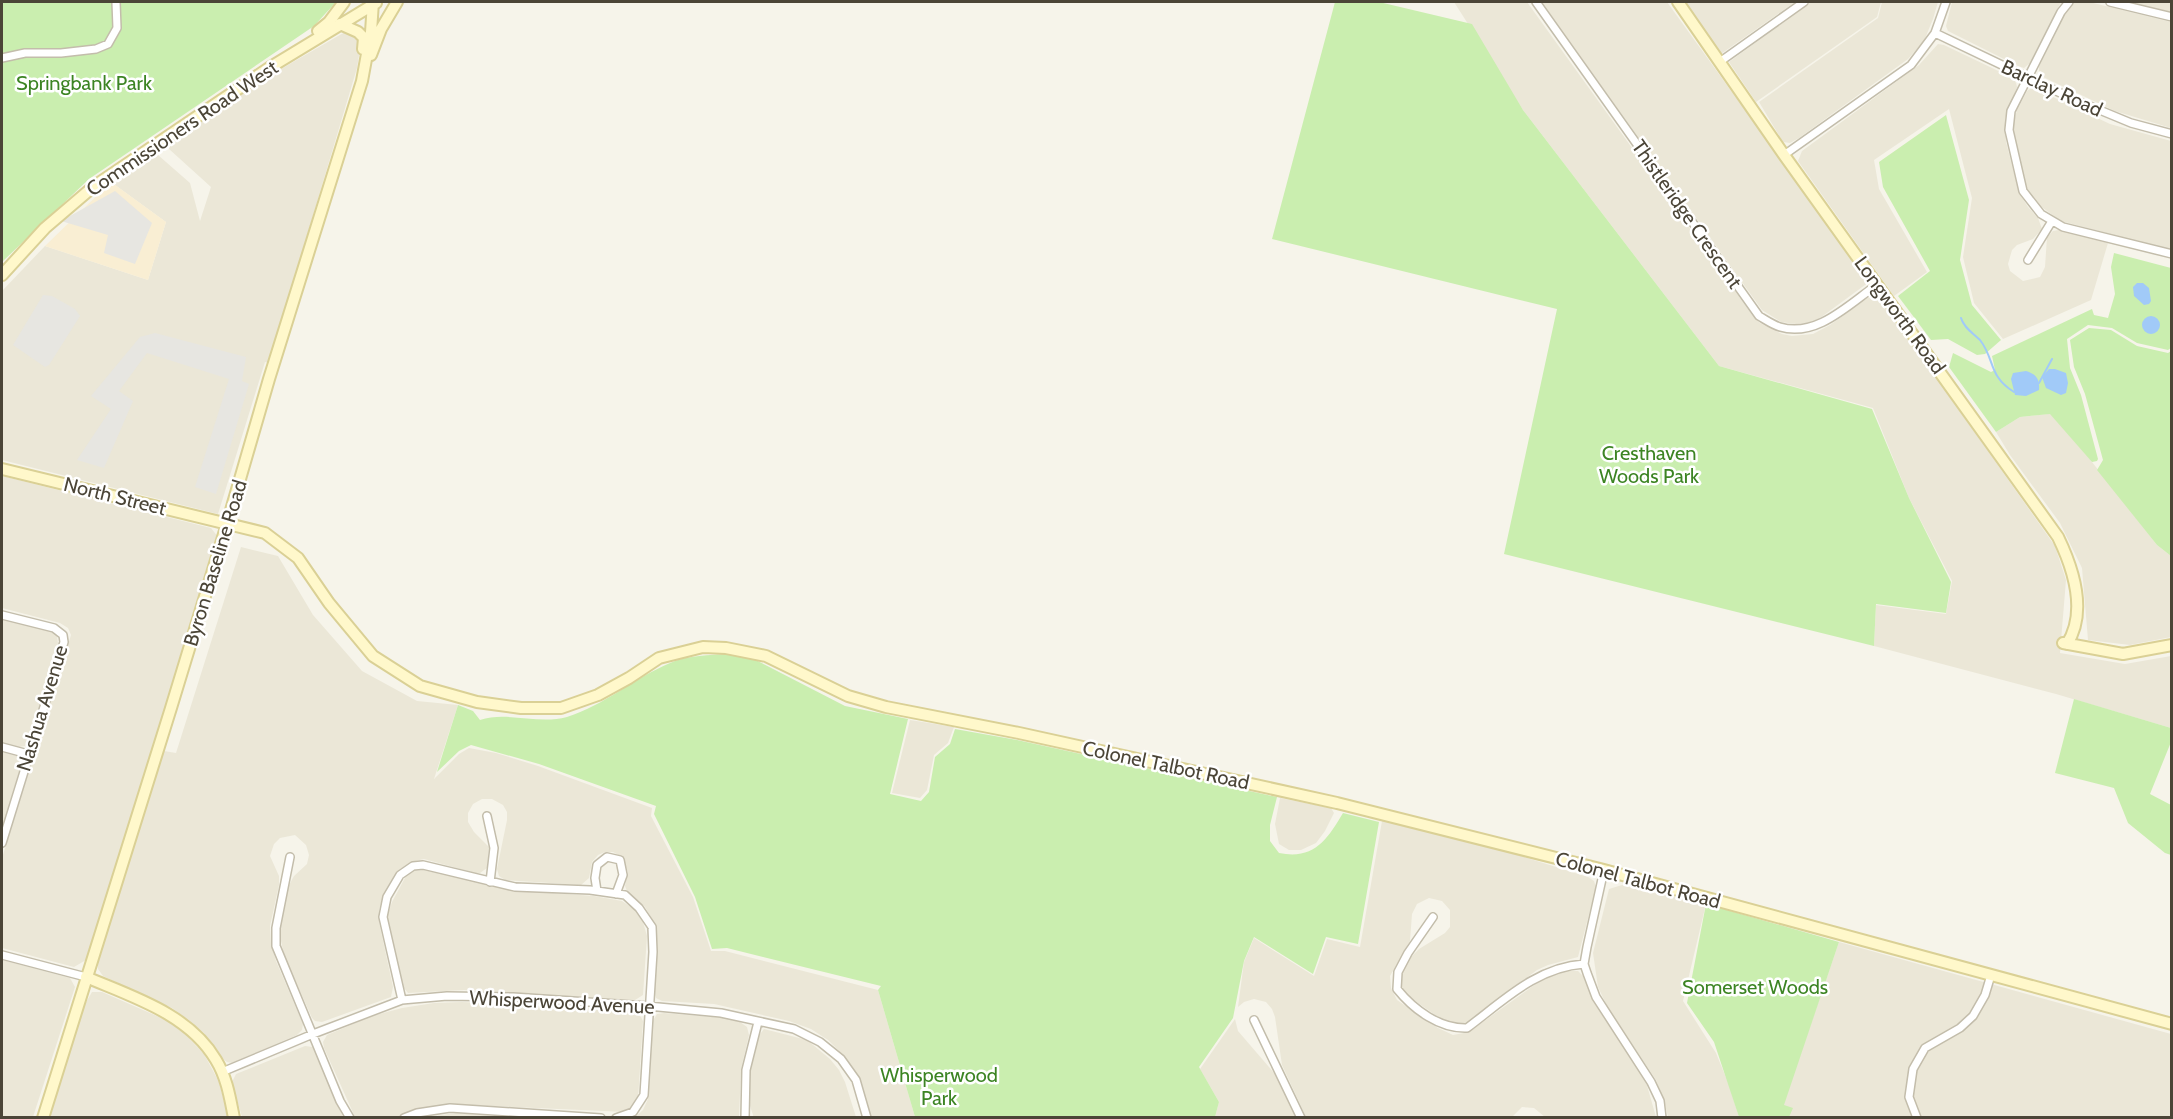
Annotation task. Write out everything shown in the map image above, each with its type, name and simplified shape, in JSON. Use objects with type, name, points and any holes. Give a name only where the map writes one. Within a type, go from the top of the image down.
[{"type":"main road","points":[[278,63],[329,22],[344,2]]},
{"type":"main road","points":[[362,81],[381,29],[397,2]]},
{"type":"main road","name":"Longworth Road","points":[[1678,2],[1784,155],[2058,537],[2075,579],[2077,607],[2074,633],[2064,643],[2123,654],[2172,645]]},
{"type":"main road","name":"Commissioners Road West","points":[[2,275],[45,228],[93,188],[278,63],[375,3]]},
{"type":"main road","name":"Byron Baseline Road","points":[[43,1118],[227,524],[268,379],[362,81],[375,3]]},
{"type":"main road","points":[[340,24],[358,32],[364,38],[362,81]]},
{"type":"main road","name":"North Street","points":[[2,469],[227,524]]},
{"type":"main road","name":"Colonel Talbot Road","points":[[227,524],[265,533],[298,558],[329,603],[373,656],[420,686],[477,702],[521,708],[561,708],[598,695],[659,658],[703,647],[726,648],[766,656],[848,696],[886,707],[1020,733],[1337,803],[1604,870],[2172,1024]]},
{"type":"main road","points":[[86,977],[143,1000],[171,1016],[200,1038],[222,1072],[234,1118]]},
{"type":"street","points":[[2,58],[25,53],[61,53],[96,49],[108,44],[117,28],[116,2]]},
{"type":"street","name":"Thistleridge Crescent","points":[[1536,2],[1760,316],[1778,327],[1800,331],[1818,326],[1878,284]]},
{"type":"street","points":[[1721,61],[1804,2]]},
{"type":"street","points":[[1784,155],[1911,65],[1935,33],[1946,2]]},
{"type":"street","points":[[2069,2],[2061,12],[2011,111],[2009,130],[2023,191],[2041,214],[2063,227],[2172,254]]},
{"type":"street","points":[[2110,2],[2172,17]]},
{"type":"street","name":"Barclay Road","points":[[1935,33],[2131,123],[2172,134]]},
{"type":"street","points":[[2028,260],[2052,221]]},
{"type":"street","name":"Nashua Avenue","points":[[2,615],[54,628],[63,635],[64,642],[2,843]]},
{"type":"street","points":[[2,747],[28,754]]},
{"type":"street","points":[[487,816],[494,848],[490,882]]},
{"type":"street","points":[[290,857],[276,928],[276,946],[340,1101],[350,1118]]},
{"type":"street","points":[[597,891],[595,878],[597,865],[607,857],[620,860],[623,875],[616,894]]},
{"type":"street","points":[[402,1000],[383,917],[387,897],[400,875],[413,866],[423,865],[515,887],[597,891],[625,895],[639,908],[652,927],[652,952],[644,1095],[633,1112],[616,1118]]},
{"type":"street","points":[[1604,870],[1584,964],[1596,997],[1651,1082],[1660,1101],[1662,1118]]},
{"type":"street","points":[[1433,917],[1398,972],[1397,989],[1409,1004],[1446,1027],[1467,1028],[1529,981],[1564,966],[1584,964]]},
{"type":"street","points":[[2,955],[86,977]]},
{"type":"street","points":[[1917,1118],[1909,1097],[1913,1070],[1925,1048],[1960,1028],[1973,1016],[1985,995],[1991,975]]},
{"type":"street","name":"Whisperwood Avenue","points":[[222,1072],[402,1000],[447,996],[513,997],[648,1006],[721,1013],[794,1029],[820,1042],[841,1059],[856,1080],[867,1118]]},
{"type":"street","points":[[1254,1020],[1301,1118]]},
{"type":"street","points":[[745,1118],[746,1070],[758,1022]]},
{"type":"street","points":[[404,1118],[417,1113],[450,1108],[601,1118]]},
{"type":"shaded area","points":[[1454,2],[1527,2],[1760,323],[1782,334],[1792,336],[1813,334],[1830,325],[1869,297],[1879,297],[2055,546],[2066,580],[2060,653],[2125,664],[2171,656],[2171,728],[2056,694],[1874,646],[1876,605],[1946,614],[1952,581],[1909,498],[1873,408],[1719,366],[1523,110]]},
{"type":"shaded area","points":[[1541,2],[1667,2],[1869,282],[1820,318],[1809,323],[1781,322],[1762,310]]},
{"type":"shaded area","points":[[1678,2],[1795,2],[1718,56]]},
{"type":"shaded area","points":[[1811,2],[1881,2],[1877,17],[1756,102],[1729,62]]},
{"type":"shaded area","points":[[1882,2],[1938,2],[1924,41],[1908,59],[1799,138],[1790,143],[1783,142],[1759,102],[1878,18]]},
{"type":"shaded area","points":[[1952,2],[2061,2],[2030,63],[2024,68],[1948,31],[1946,26]]},
{"type":"shaded area","points":[[2075,2],[2089,2],[2171,22],[2171,128],[2115,111],[2043,77],[2039,72],[2039,66],[2064,15]]},
{"type":"shaded area","points":[[2128,2],[2171,2],[2171,12],[2167,11]]},
{"type":"shaded area","points":[[345,32],[354,33],[359,40],[357,68],[269,363],[265,362],[218,514],[2,460],[2,291],[45,246],[148,280],[166,222],[111,182],[151,155],[158,155],[190,183],[200,221],[211,187],[169,149],[168,143],[269,76]]},
{"type":"shaded area","points":[[1938,44],[2013,78],[2016,83],[2017,87],[2005,119],[2006,142],[2019,193],[2038,218],[2042,229],[2033,239],[2017,245],[2012,250],[2008,264],[2010,271],[2023,281],[2040,277],[2045,267],[2047,237],[2053,231],[2059,230],[2108,243],[2091,300],[2003,339],[1974,303],[1963,257],[1972,198],[1949,109],[1874,160],[1879,189],[1927,272],[1894,296],[1798,161],[1802,151],[1919,65]]},
{"type":"shaded area","points":[[2031,88],[2110,124],[2171,141],[2171,250],[2061,221],[2036,203],[2027,188],[2013,134],[2017,110]]},
{"type":"shaded area","points":[[111,182],[166,222],[148,280],[45,246]]},
{"type":"shaded area","points":[[115,191],[152,223],[135,264],[104,253],[108,235],[61,221]]},
{"type":"shaded area","points":[[43,295],[52,296],[75,309],[80,316],[49,365],[45,367],[13,345]]},
{"type":"shaded area","points":[[155,333],[246,357],[242,381],[249,384],[216,494],[195,487],[229,379],[147,353],[119,391],[133,401],[104,468],[77,460],[111,409],[91,396],[140,337]]},
{"type":"shaded area","points":[[2058,413],[2092,462],[2157,545],[2171,556],[2171,637],[2130,645],[2088,640],[2082,568],[2060,523],[1996,432],[2020,417]]},
{"type":"shaded area","points":[[2,476],[211,528],[218,537],[86,960],[74,967],[2,948],[2,858],[71,635],[68,628],[60,623],[2,608]]},
{"type":"shaded area","points":[[241,547],[278,556],[313,615],[362,671],[417,701],[458,705],[434,779],[459,754],[469,748],[496,753],[538,766],[652,808],[651,816],[693,897],[711,951],[725,951],[878,990],[915,1117],[867,1117],[855,1073],[844,1056],[828,1040],[811,1029],[789,1021],[714,1004],[662,1001],[656,998],[654,992],[656,934],[652,919],[645,907],[627,891],[625,886],[628,872],[622,857],[613,852],[598,855],[592,862],[589,878],[581,885],[505,880],[499,876],[497,869],[507,812],[503,805],[492,799],[482,799],[473,804],[468,813],[468,822],[474,832],[489,847],[487,868],[480,873],[475,873],[424,859],[415,861],[400,869],[382,899],[379,922],[393,987],[391,997],[322,1022],[312,1018],[284,955],[281,941],[280,923],[288,887],[294,876],[307,864],[309,855],[306,845],[295,835],[280,838],[274,844],[270,856],[279,876],[279,885],[270,926],[271,943],[276,961],[303,1024],[302,1030],[297,1035],[232,1063],[227,1062],[204,1033],[172,1008],[103,976],[98,969],[98,961],[164,751],[176,753]]},
{"type":"shaded area","points":[[2,618],[51,630],[57,636],[58,644],[28,743],[25,746],[18,747],[2,743]]},
{"type":"shaded area","points":[[910,720],[954,727],[948,743],[934,755],[927,790],[920,798],[892,793]]},
{"type":"shaded area","points":[[2,752],[17,756],[21,765],[2,828]]},
{"type":"shaded area","points":[[1280,798],[1331,808],[1334,813],[1316,843],[1301,850],[1289,850],[1279,844],[1275,824]]},
{"type":"shaded area","points":[[1382,821],[1470,840],[1588,877],[1594,881],[1596,887],[1578,957],[1537,970],[1468,1022],[1459,1025],[1451,1024],[1438,1017],[1404,993],[1401,984],[1401,973],[1411,957],[1450,927],[1450,910],[1442,901],[1429,898],[1417,904],[1412,914],[1410,941],[1390,976],[1391,988],[1397,1000],[1438,1028],[1453,1035],[1469,1032],[1544,978],[1559,971],[1578,971],[1583,976],[1593,1001],[1646,1082],[1656,1117],[1545,1117],[1534,1108],[1522,1107],[1511,1118],[1306,1117],[1282,1065],[1272,1009],[1266,1002],[1254,999],[1238,1007],[1244,962],[1254,938],[1314,976],[1327,939],[1360,947]]},
{"type":"shaded area","points":[[424,870],[512,890],[594,896],[622,901],[635,910],[643,922],[647,936],[643,995],[635,1000],[464,990],[408,993],[403,987],[388,924],[388,914],[406,876],[413,871]]},
{"type":"shaded area","points":[[1622,885],[1706,904],[1683,1001],[1716,1053],[1739,1117],[1668,1117],[1656,1080],[1608,1008],[1598,987],[1593,953],[1609,889]]},
{"type":"shaded area","points":[[1839,942],[2171,1034],[2171,1117],[1789,1118],[1783,1105]]},
{"type":"shaded area","points":[[2,960],[70,978],[75,987],[33,1117],[2,1117]]},
{"type":"shaded area","points":[[92,992],[102,992],[166,1020],[184,1033],[204,1054],[219,1082],[228,1117],[50,1117],[85,1004]]},
{"type":"shaded area","points":[[462,1002],[633,1011],[643,1021],[638,1099],[632,1109],[626,1112],[447,1104],[424,1108],[397,1117],[355,1117],[324,1048],[323,1042],[327,1035],[372,1016],[402,1008]]},
{"type":"shaded area","points":[[657,1014],[724,1018],[740,1022],[747,1027],[749,1035],[741,1069],[739,1117],[634,1118],[643,1110],[648,1099],[651,1024]]},
{"type":"shaded area","points":[[1235,1019],[1238,1031],[1275,1074],[1296,1117],[1215,1117],[1219,1102],[1200,1069]]},
{"type":"shaded area","points":[[764,1029],[807,1040],[830,1059],[845,1082],[856,1117],[754,1118],[749,1103],[749,1075],[757,1038]]},
{"type":"shaded area","points":[[305,1046],[313,1047],[343,1117],[242,1117],[232,1082],[236,1074]]},
{"type":"shaded area","points":[[456,1113],[511,1117],[426,1117]]},
{"type":"green space","name":"Springbank Park","points":[[2,2],[336,2],[314,26],[89,179],[2,262]]},
{"type":"green space","name":"Cresthaven Woods Park","points":[[1335,2],[1379,2],[1472,24],[1523,110],[1719,366],[1872,409],[1909,498],[1951,582],[1946,613],[1876,604],[1874,646],[1504,554],[1557,309],[1272,239]]},
{"type":"green space","points":[[1946,115],[1969,200],[1960,260],[1972,305],[2001,340],[1985,354],[1977,355],[1948,339],[1931,340],[1898,296],[1930,271],[1883,187],[1879,162]]},
{"type":"green space","points":[[2114,253],[2171,268],[2171,348],[2168,350],[2137,343],[2112,328],[2088,325],[2067,339],[2070,368],[2081,395],[2097,461],[2092,462],[2050,414],[2020,417],[1996,432],[1949,367],[1953,353],[1991,372],[1995,370],[1992,356],[2092,309],[2094,315],[2108,318],[2115,294],[2111,267]]},
{"type":"green space","points":[[2089,328],[2111,330],[2137,346],[2168,353],[2171,351],[2171,556],[2157,545],[2097,470],[2103,460],[2085,394],[2074,367],[2070,340]]},
{"type":"green space","name":"Whisperwood Park","points":[[729,654],[754,659],[845,706],[908,719],[890,794],[921,801],[929,792],[935,757],[950,744],[955,729],[1017,740],[1277,797],[1270,825],[1270,841],[1279,853],[1302,854],[1318,846],[1331,832],[1343,813],[1379,822],[1358,944],[1326,937],[1313,974],[1254,937],[1244,961],[1233,1018],[1199,1067],[1219,1102],[1215,1117],[915,1117],[878,990],[881,986],[727,948],[712,949],[695,897],[654,814],[656,806],[539,764],[471,745],[459,751],[437,772],[458,705],[473,711],[480,720],[501,717],[545,720],[567,717],[594,706],[644,676],[677,660]]},
{"type":"green space","points":[[2074,699],[2171,728],[2171,742],[2150,794],[2171,805],[2171,855],[2165,853],[2128,823],[2114,788],[2055,773]]},
{"type":"green space","name":"Somerset Woods","points":[[1706,904],[1839,942],[1784,1105],[1793,1108],[1789,1117],[1739,1117],[1714,1042],[1687,1003]]},
{"type":"water","points":[[2137,283],[2143,283],[2149,288],[2151,301],[2149,304],[2144,305],[2134,296],[2133,287]]},
{"type":"water","points":[[2151,316],[2157,319],[2160,325],[2157,331],[2151,334],[2145,331],[2142,325],[2145,319]]},
{"type":"water","points":[[2049,369],[2066,373],[2068,383],[2066,393],[2061,395],[2046,388],[2042,377]]},
{"type":"water","points":[[2026,371],[2037,378],[2039,390],[2026,396],[2015,395],[2011,379],[2013,373]]},
{"type":"waterway","points":[[1961,318],[1966,328],[1985,347],[2000,380],[2014,392]]},
{"type":"waterway","points":[[2039,383],[2052,359]]}]
